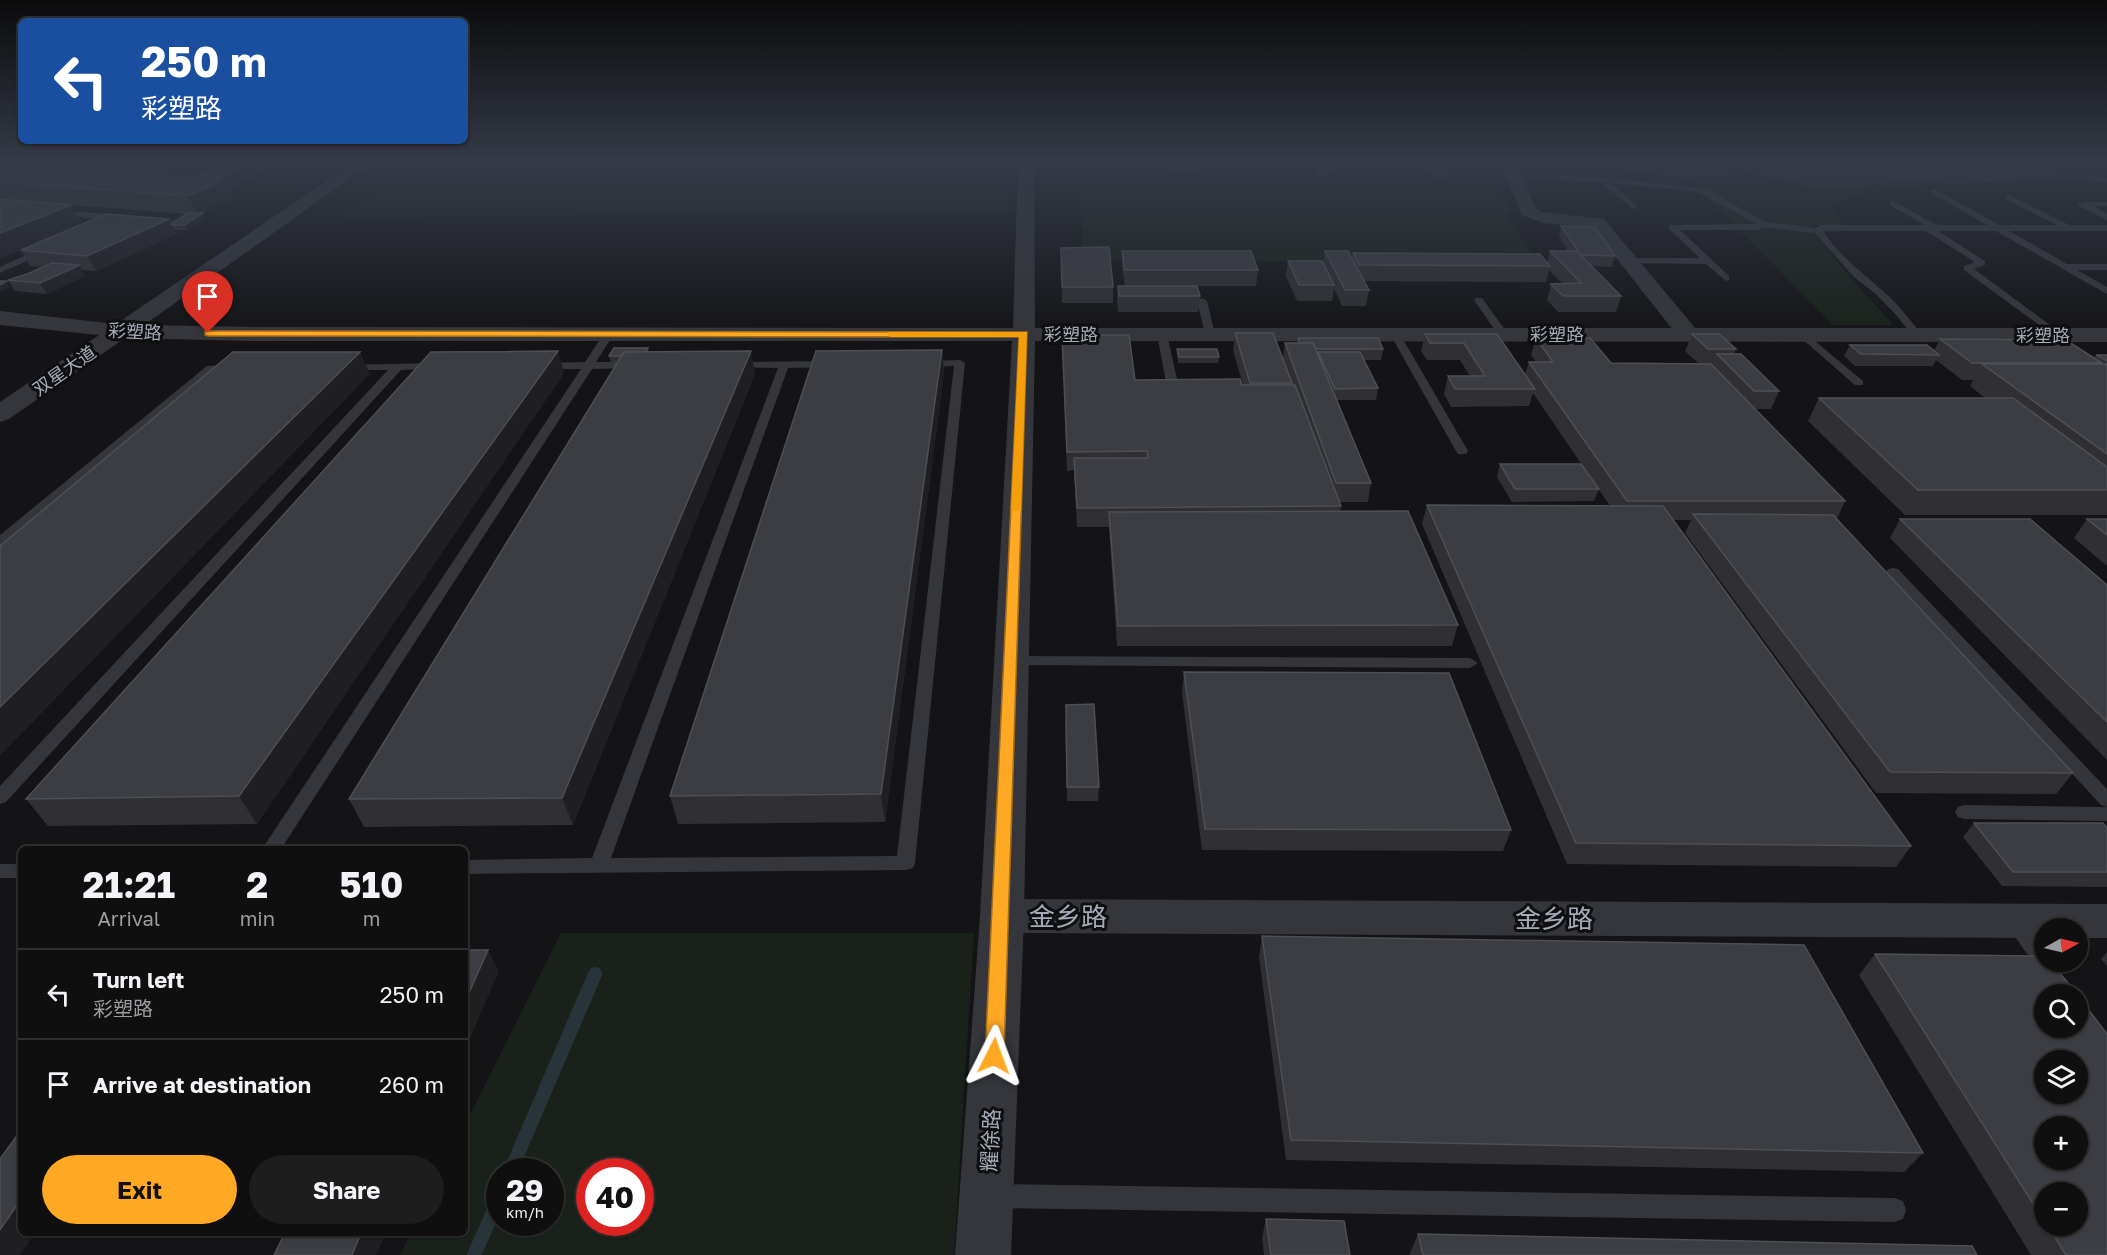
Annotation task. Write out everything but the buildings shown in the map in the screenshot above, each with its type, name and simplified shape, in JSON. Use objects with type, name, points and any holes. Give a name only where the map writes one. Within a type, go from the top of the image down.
[{"type":"street","name":"双星大道","points":[[0,395],[259,221]]},
{"type":"street","name":"双星大道","points":[[0,414],[281,221]]},
{"type":"street","name":"耀徐路","points":[[983,1255],[1002,916],[1024,334],[1025,221]]},
{"type":"street","points":[[1580,221],[1598,223],[1630,260],[1653,294],[1688,334]]},
{"type":"street","name":"彩塑路","points":[[0,318],[120,332],[1503,334],[1593,342],[1688,334],[2057,335],[2103,338]]},
{"type":"street","name":"金乡路","points":[[1002,916],[2107,921]]},
{"type":"lane","points":[[97,227],[112,221]]},
{"type":"lane","points":[[1757,221],[1763,224],[1818,231],[1821,228],[2107,228]]},
{"type":"lane","points":[[1920,221],[1982,263],[1967,267],[2057,335]]},
{"type":"lane","points":[[1986,221],[2107,291]]},
{"type":"lane","points":[[2055,221],[2069,228]]},
{"type":"lane","points":[[1726,278],[1672,227],[1758,226],[1763,224]]},
{"type":"lane","points":[[1818,231],[1857,275],[1879,292],[1902,315],[1917,335]]},
{"type":"lane","points":[[0,270],[54,246]]},
{"type":"lane","points":[[1630,260],[1707,261]]},
{"type":"lane","points":[[2064,267],[2107,267]]},
{"type":"lane","points":[[1479,300],[1503,334]]},
{"type":"lane","points":[[1202,301],[1210,334]]},
{"type":"lane","points":[[273,846],[609,334]]},
{"type":"lane","points":[[1162,334],[1174,393]]},
{"type":"lane","points":[[1395,334],[1462,451]]},
{"type":"lane","points":[[1804,335],[1859,383]]},
{"type":"lane","points":[[468,867],[906,862],[960,363],[913,364]]},
{"type":"lane","points":[[599,865],[784,364]]},
{"type":"lane","points":[[715,365],[843,364]]},
{"type":"lane","points":[[528,366],[657,365]]},
{"type":"lane","points":[[328,367],[445,366]]},
{"type":"lane","points":[[0,542],[211,368],[246,367]]},
{"type":"lane","points":[[0,797],[398,367]]},
{"type":"lane","points":[[1893,572],[2107,800]]},
{"type":"lane","points":[[1011,661],[1470,663]]},
{"type":"lane","points":[[1964,812],[2107,814]]},
{"type":"lane","points":[[0,871],[18,871]]},
{"type":"lane","points":[[2015,921],[2034,945]]},
{"type":"lane","points":[[987,1196],[1894,1210]]},
{"type":"shaded area","points":[[1081,221],[1511,221],[1533,255],[1362,262],[1096,259],[1083,255]]},
{"type":"shaded area","points":[[1730,221],[1842,221],[1845,225],[1812,225],[1811,228],[1836,261],[1893,325],[1833,325]]},
{"type":"shaded area","points":[[561,933],[974,933],[954,1255],[400,1255],[410,1236],[468,1236],[468,1119]]},
{"type":"waterway","points":[[516,1158],[595,974]]},
{"type":"waterway","points":[[474,1255],[486,1228]]},
{"type":"slow traffic","points":[[891,334],[1024,334],[1017,509]]},
{"type":"route","points":[[208,333],[1024,334],[1002,916],[994,1056]]}]
